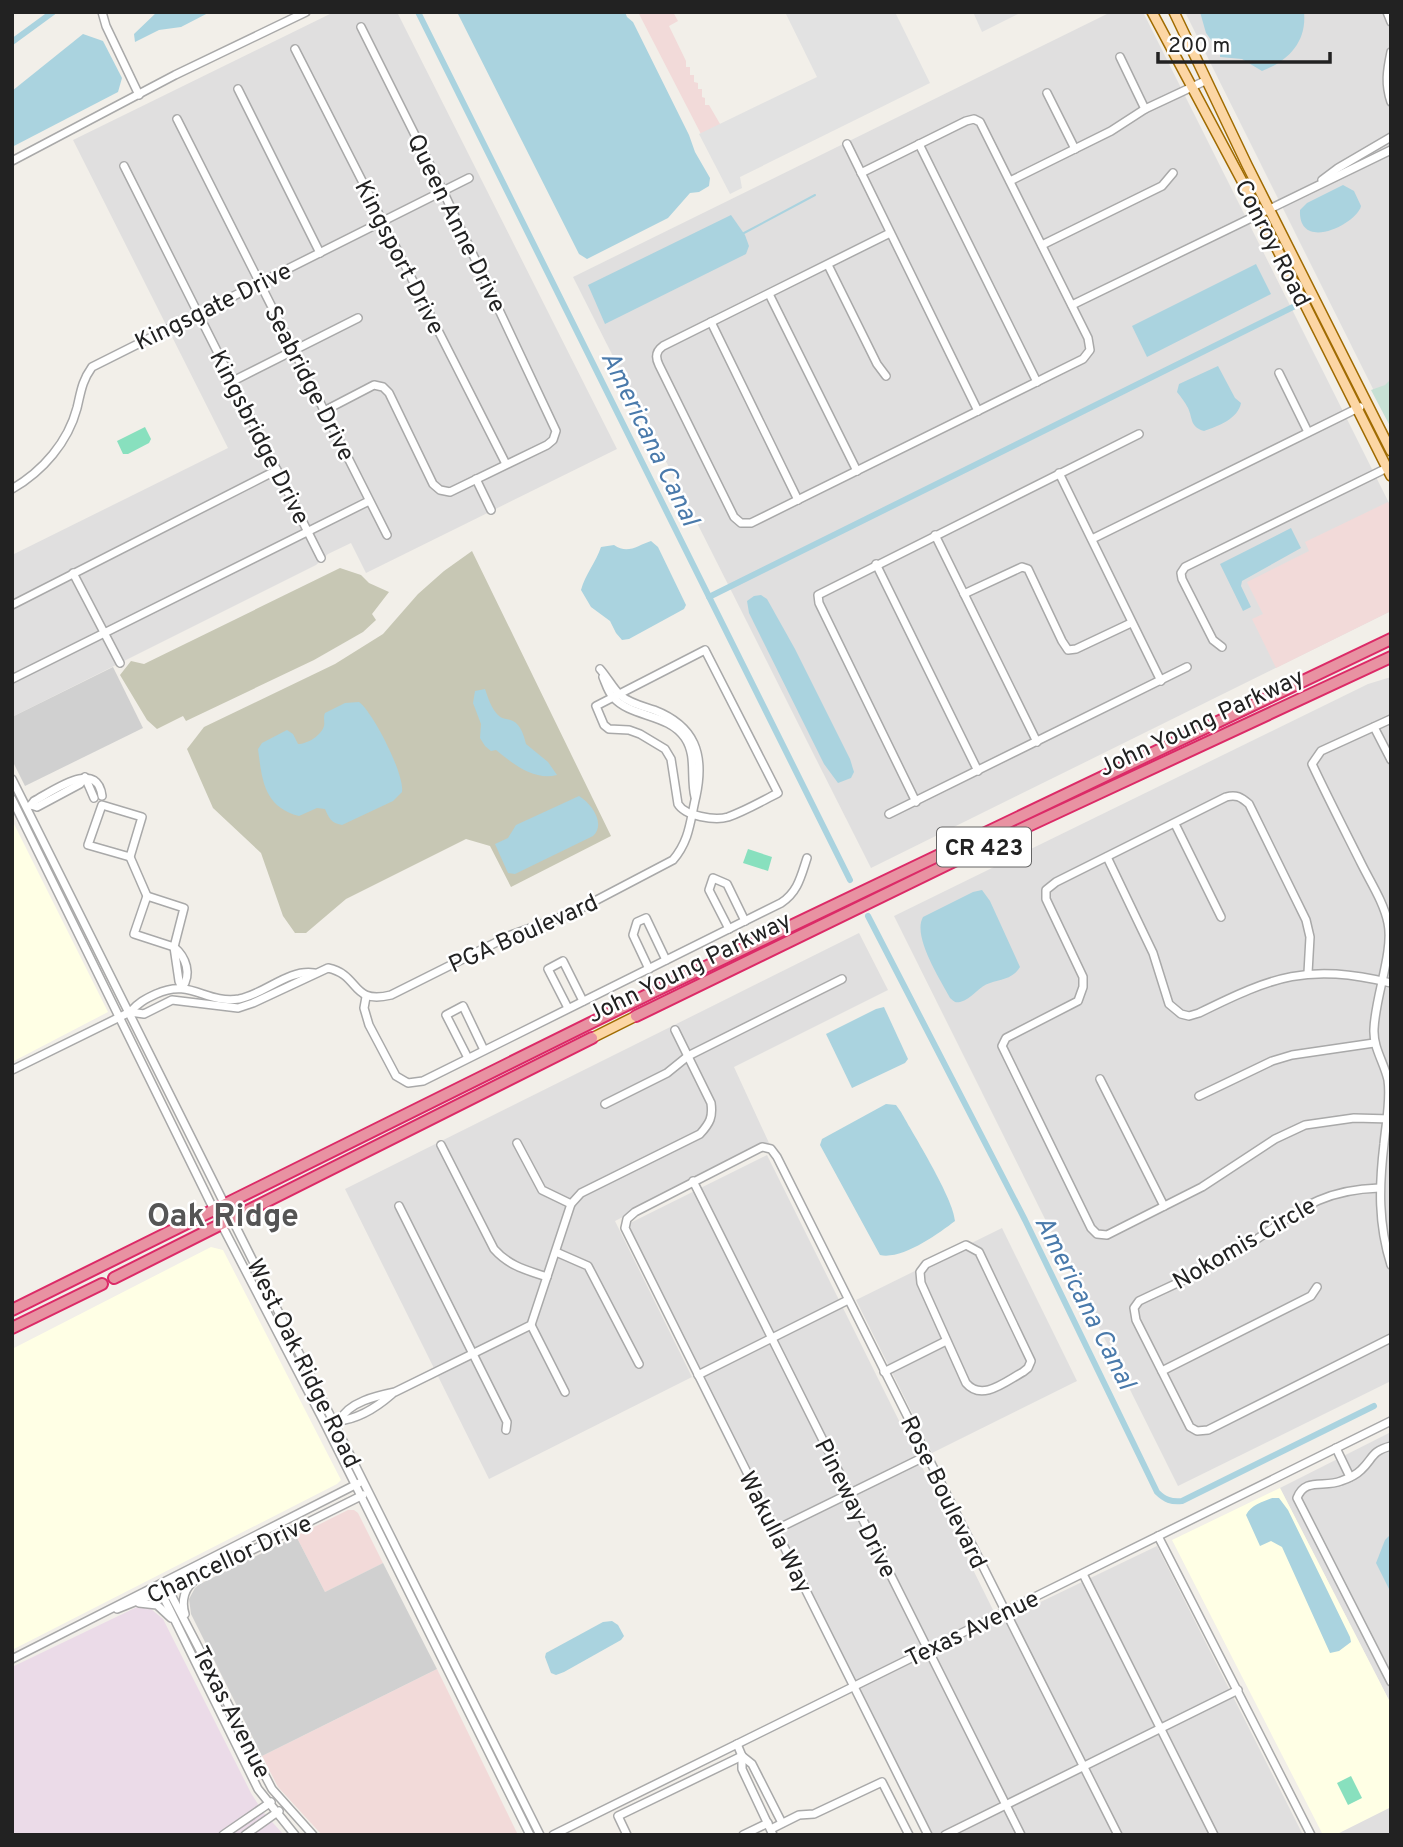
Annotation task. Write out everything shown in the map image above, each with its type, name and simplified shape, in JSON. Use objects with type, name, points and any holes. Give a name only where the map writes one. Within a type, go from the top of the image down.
[{"type":"highway","name":"John Young Parkway","points":[[12,1310],[653,992],[1391,639]]},
{"type":"highway","name":"John Young Parkway","points":[[636,1016],[983,848],[1391,656]]},
{"type":"highway","points":[[983,848],[986,838],[997,826]]},
{"type":"highway","points":[[636,1016],[648,1003],[653,992]]},
{"type":"highway","name":"John Young Parkway","points":[[114,1278],[592,1038]]},
{"type":"highway","name":"John Young Parkway","points":[[12,1328],[102,1283]]},
{"type":"main road","name":"Conroy Road","points":[[1153,12],[1259,213],[1389,470]]},
{"type":"main road","name":"Conroy Road","points":[[1174,12],[1268,209],[1391,451]]},
{"type":"main road","name":"John Young Parkway","points":[[592,1038],[636,1016]]},
{"type":"main road","name":"John Young Parkway","points":[[102,1283],[114,1278]]},
{"type":"street","points":[[103,12],[106,26],[139,95]]},
{"type":"street","points":[[12,161],[175,75],[306,12]]},
{"type":"street","points":[[1387,12],[1391,22]]},
{"type":"street","name":"Queen Anne Drive","points":[[360,27],[443,191],[552,420],[555,431],[553,440],[506,464]]},
{"type":"street","name":"Kingsport Drive","points":[[295,49],[506,464]]},
{"type":"street","points":[[1391,52],[1386,72],[1387,91],[1391,102]]},
{"type":"street","points":[[1120,57],[1145,108]]},
{"type":"street","points":[[1010,181],[1111,131],[1145,108],[1207,80]]},
{"type":"street","points":[[237,89],[320,253]]},
{"type":"street","points":[[1047,93],[1075,149]]},
{"type":"street","name":"Seabridge Drive","points":[[177,119],[387,536]]},
{"type":"street","points":[[861,173],[966,121],[977,120],[984,127],[1090,341],[1090,350],[1083,359],[1037,382],[751,523],[741,523],[734,517],[659,365],[657,353],[663,346],[890,233]]},
{"type":"street","points":[[1313,187],[1338,168],[1391,137]]},
{"type":"street","points":[[847,144],[978,411]]},
{"type":"street","points":[[919,144],[1037,382]]},
{"type":"street","points":[[1375,148],[1379,156]]},
{"type":"street","points":[[1072,305],[1391,150]]},
{"type":"street","name":"Kingsbridge Drive","points":[[124,166],[321,558]]},
{"type":"street","points":[[1042,245],[1162,186],[1173,173]]},
{"type":"street","name":"Kingsgate Drive","points":[[12,489],[39,469],[60,445],[71,427],[84,378],[92,367],[469,178]]},
{"type":"street","points":[[828,265],[877,364],[886,376]]},
{"type":"street","points":[[769,293],[857,471]]},
{"type":"street","points":[[233,381],[358,318]]},
{"type":"street","points":[[710,322],[798,500]]},
{"type":"street","points":[[1279,373],[1308,432]]},
{"type":"street","points":[[324,411],[374,385],[383,387],[389,393],[433,484],[440,490],[450,492],[506,464]]},
{"type":"street","points":[[1092,539],[1367,403]]},
{"type":"street","points":[[916,802],[819,603],[818,595],[1139,434]]},
{"type":"street","points":[[12,605],[277,470]]},
{"type":"street","points":[[1222,647],[1213,640],[1182,579],[1181,573],[1185,567],[1389,470]]},
{"type":"street","points":[[1059,473],[1161,681]]},
{"type":"street","points":[[476,479],[491,510]]},
{"type":"street","points":[[12,679],[369,501]]},
{"type":"street","points":[[935,535],[1037,742]]},
{"type":"street","points":[[876,565],[978,771]]},
{"type":"street","points":[[964,594],[1013,570],[1022,567],[1028,569],[1062,641],[1069,650],[1131,622]]},
{"type":"street","points":[[74,573],[120,663]]},
{"type":"street","points":[[705,650],[778,793],[725,818],[693,815],[681,809],[671,760],[665,749],[640,734],[629,730],[609,729],[604,725],[596,706],[616,696],[705,650]]},
{"type":"street","points":[[889,814],[1187,667]]},
{"type":"street","name":"PGA Boulevard","points":[[366,997],[391,995],[511,934],[572,913],[658,870],[673,860],[683,848],[689,835],[699,783],[697,750],[690,734],[675,720],[616,696]]},
{"type":"street","points":[[1391,719],[1321,751],[1312,764],[1388,923],[1388,952],[1375,1012],[1374,1043],[1388,1079],[1389,1118],[1379,1188],[1382,1232],[1391,1265]]},
{"type":"street","points":[[1374,727],[1391,760]]},
{"type":"street","points":[[85,777],[80,784],[37,807],[32,805],[34,800],[77,778],[85,777]]},
{"type":"street","points":[[85,777],[98,797]]},
{"type":"street","name":"West Oak Ridge Road","points":[[12,779],[337,1421],[368,1492],[540,1835]]},
{"type":"street","points":[[1308,973],[1310,936],[1306,920],[1249,804],[1234,795],[1056,882],[1046,890],[1046,899],[1083,977],[1083,987],[1077,1000],[1006,1038],[1002,1046],[1091,1228],[1097,1234],[1107,1235],[1202,1187],[1275,1139],[1305,1125],[1354,1118],[1389,1118]]},
{"type":"street","name":"West Oak Ridge Road","points":[[12,799],[214,1210],[530,1835]]},
{"type":"street","points":[[130,857],[88,845],[103,806],[142,817],[130,857],[147,896],[134,934],[174,947]]},
{"type":"street","points":[[1175,824],[1221,917]]},
{"type":"street","points":[[37,847],[43,849],[69,903],[83,918]]},
{"type":"street","points":[[1107,857],[1153,953],[1169,1004],[1174,1010],[1189,1016],[1265,982],[1308,973],[1344,974],[1391,983]]},
{"type":"street","points":[[131,1012],[144,1014],[172,1000],[238,1008],[328,968],[339,970],[366,997],[365,1008],[369,1025],[396,1076],[408,1083],[424,1081],[792,896],[807,858]]},
{"type":"street","points":[[729,929],[709,890],[713,878],[727,884],[745,921]]},
{"type":"street","points":[[147,896],[184,908],[174,947],[182,988]]},
{"type":"street","points":[[649,969],[633,935],[637,922],[646,918],[666,960]]},
{"type":"street","points":[[568,1008],[548,969],[563,961],[583,1001]]},
{"type":"street","points":[[12,1070],[131,1012],[138,1002],[173,987],[221,999],[238,999],[251,996],[304,971],[315,973]]},
{"type":"street","points":[[605,1104],[657,1078],[688,1056],[842,979]]},
{"type":"street","points":[[468,1058],[446,1015],[463,1006],[484,1050]]},
{"type":"street","points":[[565,1392],[531,1325],[572,1204],[581,1193],[595,1184],[700,1134],[713,1115],[711,1103],[675,1030]]},
{"type":"street","points":[[1199,1096],[1272,1060],[1374,1043]]},
{"type":"street","points":[[1100,1079],[1164,1206]]},
{"type":"street","points":[[517,1143],[542,1190],[572,1204]]},
{"type":"street","points":[[441,1145],[494,1249],[504,1260],[516,1267],[547,1277]]},
{"type":"street","name":"Rose Boulevard","points":[[693,1181],[762,1147],[771,1149],[777,1157],[1118,1835]]},
{"type":"street","name":"Wakulla Way","points":[[693,1181],[635,1212],[627,1219],[625,1228],[928,1835]]},
{"type":"street","name":"Pineway Drive","points":[[693,1181],[1021,1835]]},
{"type":"street","name":"Nokomis Circle","points":[[1379,1188],[1356,1189],[1310,1203],[1288,1215],[1238,1252],[1139,1301],[1134,1308],[1136,1320],[1191,1427],[1197,1432],[1208,1430],[1391,1338]]},
{"type":"street","points":[[399,1206],[506,1422],[506,1430]]},
{"type":"street","points":[[966,1245],[979,1252],[1031,1360],[1023,1372],[979,1392],[972,1390],[966,1383],[946,1341],[921,1283],[920,1272],[926,1264],[966,1245]]},
{"type":"street","points":[[556,1252],[588,1266],[639,1364]]},
{"type":"street","points":[[1163,1371],[1311,1296],[1317,1287]]},
{"type":"street","points":[[698,1375],[848,1300]]},
{"type":"street","points":[[291,1359],[302,1367],[323,1409],[337,1421],[349,1421],[378,1406],[395,1392],[531,1325]]},
{"type":"street","points":[[884,1372],[946,1341]]},
{"type":"street","name":"Texas Avenue","points":[[553,1835],[1391,1421]]},
{"type":"street","points":[[1391,1446],[1371,1456],[1360,1471],[1338,1483],[1308,1485],[1300,1491],[1297,1498],[1391,1682]]},
{"type":"street","points":[[1336,1448],[1350,1476]]},
{"type":"street","points":[[775,1530],[926,1456]]},
{"type":"street","name":"Chancellor Drive","points":[[88,1622],[133,1603],[363,1481]]},
{"type":"street","name":"Chancellor Drive","points":[[12,1659],[162,1587],[206,1573],[368,1492]]},
{"type":"street","points":[[1158,1536],[1311,1835]]},
{"type":"street","points":[[187,1623],[183,1598],[192,1582],[206,1573]]},
{"type":"street","points":[[1083,1574],[1214,1835]]},
{"type":"street","name":"Texas Avenue","points":[[162,1587],[176,1623],[251,1776],[276,1814],[295,1835]]},
{"type":"street","name":"Texas Avenue","points":[[162,1587],[187,1623],[261,1771],[277,1797],[313,1835]]},
{"type":"street","points":[[133,1603],[157,1605],[176,1623]]},
{"type":"street","points":[[1381,1662],[1391,1657]]},
{"type":"street","points":[[452,1678],[457,1680],[463,1691],[469,1692]]},
{"type":"street","points":[[944,1835],[1238,1690]]},
{"type":"street","points":[[737,1744],[742,1756],[742,1769],[771,1829]]},
{"type":"street","points":[[742,1756],[752,1764],[782,1823]]},
{"type":"street","points":[[627,1835],[618,1816],[742,1756]]},
{"type":"street","points":[[251,1776],[261,1771]]},
{"type":"street","points":[[743,1835],[771,1829],[799,1815],[814,1814],[882,1782],[909,1835]]},
{"type":"street","points":[[223,1835],[277,1797]]},
{"type":"street","points":[[245,1835],[285,1806]]},
{"type":"shaded area","points":[[334,12],[397,12],[617,449],[366,573],[351,543],[328,554],[316,565],[12,717],[12,555],[228,448],[73,140]]},
{"type":"shaded area","points":[[638,12],[673,12],[678,21],[669,26],[686,61],[686,67],[690,67],[690,75],[694,75],[698,89],[702,89],[705,105],[709,105],[723,129],[702,136]]},
{"type":"shaded area","points":[[785,12],[895,12],[930,83],[740,177],[742,188],[730,194],[699,134],[817,77]]},
{"type":"shaded area","points":[[973,12],[1022,12],[982,32]]},
{"type":"shaded area","points":[[1111,12],[1143,12],[1391,507],[1391,611],[871,868],[573,277]]},
{"type":"shaded area","points":[[1185,12],[1391,12],[1391,425]]},
{"type":"shaded area","points":[[1391,379],[1391,428],[1371,390],[1385,385]]},
{"type":"shaded area","points":[[1388,502],[1391,507],[1391,611],[1276,668],[1252,619],[1263,614],[1247,582],[1309,551],[1305,542]]},
{"type":"shaded area","points":[[472,551],[611,836],[511,887],[490,846],[466,839],[346,899],[306,933],[295,933],[283,916],[261,853],[213,808],[187,749],[204,727],[335,664],[383,634],[418,594]]},
{"type":"shaded area","points":[[340,568],[361,575],[369,583],[389,592],[372,614],[376,620],[363,632],[314,660],[186,721],[183,716],[157,729],[147,720],[120,675],[131,661],[144,664]]},
{"type":"shaded area","points":[[113,667],[143,728],[25,786],[12,760],[12,717]]},
{"type":"shaded area","points":[[1391,677],[1391,1381],[1178,1486],[894,916],[1368,684]]},
{"type":"shaded area","points":[[12,820],[108,1012],[12,1062]]},
{"type":"shaded area","points":[[859,933],[888,990],[734,1067],[769,1143],[615,1221],[692,1377],[489,1479],[345,1189]]},
{"type":"shaded area","points":[[767,1155],[999,1622],[1157,1546],[1303,1835],[933,1835],[626,1225]]},
{"type":"shaded area","points":[[1002,1228],[1077,1381],[932,1453],[856,1300]]},
{"type":"shaded area","points":[[211,1247],[223,1250],[341,1480],[12,1650],[12,1349]]},
{"type":"shaded area","points":[[1391,1432],[1391,1704],[1280,1488]]},
{"type":"shaded area","points":[[1280,1488],[1391,1704],[1391,1807],[1335,1835],[1323,1835],[1172,1540]]},
{"type":"shaded area","points":[[348,1510],[358,1513],[383,1563],[325,1592],[296,1536]]},
{"type":"shaded area","points":[[296,1536],[325,1592],[383,1563],[437,1669],[262,1756],[191,1614],[189,1599],[200,1584]]},
{"type":"shaded area","points":[[137,1607],[151,1609],[163,1619],[251,1793],[263,1812],[284,1835],[12,1835],[12,1667]]},
{"type":"shaded area","points":[[437,1669],[518,1835],[322,1835],[278,1787],[262,1756]]},
{"type":"shaded area","points":[[1391,1807],[1391,1835],[1335,1835]]},
{"type":"green space","points":[[145,427],[151,439],[149,443],[123,454],[117,441]]},
{"type":"green space","points":[[748,849],[772,857],[768,871],[743,863]]},
{"type":"green space","points":[[1351,1776],[1362,1798],[1348,1805],[1337,1783]]},
{"type":"water","points":[[157,12],[210,12],[181,27],[159,30],[135,42],[134,34]]},
{"type":"water","points":[[457,12],[625,12],[633,22],[710,178],[709,186],[699,192],[690,193],[668,218],[587,259],[579,254]]},
{"type":"water","points":[[1200,12],[1304,12],[1304,23],[1299,41],[1288,56],[1262,71],[1242,59],[1220,57],[1220,52],[1206,33]]},
{"type":"water","points":[[83,34],[103,41],[122,78],[118,92],[12,147],[12,91]]},
{"type":"water","points":[[1343,185],[1354,191],[1361,206],[1357,213],[1339,227],[1328,231],[1308,230],[1302,223],[1300,210],[1307,203]]},
{"type":"water","points":[[731,215],[745,235],[749,246],[746,254],[605,324],[588,285]]},
{"type":"water","points":[[1256,264],[1271,294],[1147,357],[1132,326]]},
{"type":"water","points":[[1218,366],[1235,398],[1241,403],[1232,418],[1204,431],[1194,425],[1188,408],[1177,392],[1179,384]]},
{"type":"water","points":[[1291,528],[1301,548],[1242,581],[1241,586],[1251,607],[1243,611],[1220,564]]},
{"type":"water","points":[[651,541],[658,547],[686,605],[684,609],[629,639],[622,640],[610,621],[591,607],[581,590],[601,547],[614,545],[628,549]]},
{"type":"water","points":[[761,595],[767,599],[795,649],[850,759],[854,772],[851,778],[838,783],[824,764],[749,613],[747,601]]},
{"type":"water","points":[[485,689],[497,714],[518,725],[526,744],[548,762],[557,775],[540,776],[532,773],[485,746],[480,738],[481,724],[473,703],[475,691]]},
{"type":"water","points":[[359,702],[387,744],[399,772],[402,792],[393,801],[342,825],[331,820],[325,809],[317,808],[299,816],[278,806],[267,791],[261,771],[258,749],[262,743],[287,730],[293,734],[298,744],[302,744],[322,730],[325,713],[345,703]]},
{"type":"water","points":[[579,796],[596,814],[598,826],[593,836],[515,874],[508,873],[495,844],[508,838],[516,825]]},
{"type":"water","points":[[982,890],[990,901],[1020,967],[1010,976],[986,985],[960,1002],[955,1002],[950,998],[929,958],[921,935],[921,925],[923,917]]},
{"type":"water","points":[[884,1007],[908,1059],[905,1063],[852,1088],[826,1034]]},
{"type":"water","points":[[886,1104],[896,1105],[901,1112],[941,1183],[955,1221],[919,1245],[889,1256],[880,1255],[820,1145],[822,1139]]},
{"type":"water","points":[[1272,1498],[1279,1498],[1288,1510],[1350,1637],[1351,1642],[1339,1651],[1330,1653],[1282,1547],[1271,1541],[1260,1546],[1246,1515],[1254,1506]]},
{"type":"water","points":[[1391,1534],[1391,1593],[1376,1563],[1385,1540]]},
{"type":"water","points":[[612,1621],[618,1625],[624,1636],[621,1640],[564,1672],[556,1675],[551,1673],[546,1653],[603,1622]]},
{"type":"waterway","points":[[12,42],[53,12]]},
{"type":"waterway","name":"Americana Canal","points":[[418,12],[850,880]]},
{"type":"waterway","points":[[744,233],[815,195]]},
{"type":"waterway","points":[[709,597],[1297,305]]},
{"type":"waterway","name":"Americana Canal","points":[[868,916],[1025,1220],[1157,1492],[1168,1500],[1182,1501],[1374,1406]]},
{"type":"district","name":"Oak Ridge","points":[[223,1215]]}]
